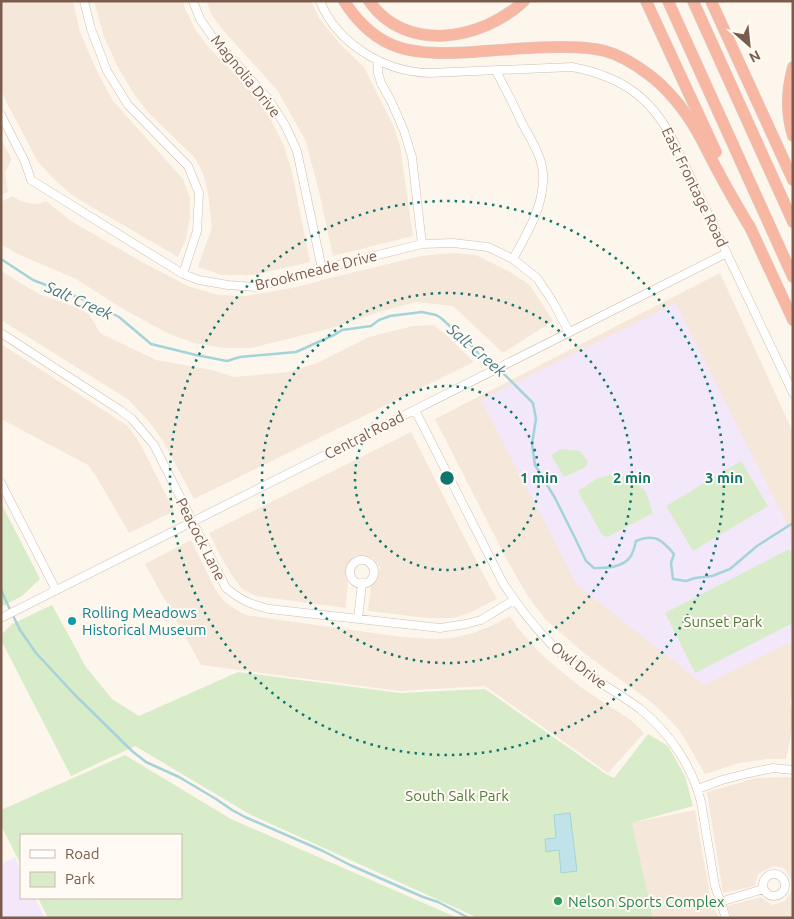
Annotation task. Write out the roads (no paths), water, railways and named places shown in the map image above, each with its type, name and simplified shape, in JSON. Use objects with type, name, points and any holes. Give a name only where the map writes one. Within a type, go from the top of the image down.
[{"type":"highway","points":[[344,1],[357,19],[375,35],[399,48],[432,53],[548,47],[592,48],[606,51],[627,60],[666,89],[695,127],[752,231]]},
{"type":"highway","points":[[369,1],[390,22],[407,31],[429,36],[443,36],[476,30],[493,23],[510,13],[524,1]]},
{"type":"highway","points":[[646,1],[793,320]]},
{"type":"highway","points":[[668,1],[793,277]]},
{"type":"highway","points":[[693,1],[793,222]]},
{"type":"highway","points":[[711,1],[793,180]]},
{"type":"highway","points":[[793,67],[788,101],[793,136]]},
{"type":"street","points":[[84,1],[91,29],[108,71],[128,105],[188,166],[199,193],[197,231],[182,274]]},
{"type":"street","name":"Magnolia Drive","points":[[193,1],[200,19],[214,39],[269,100],[285,125],[297,151],[322,269]]},
{"type":"street","name":"East Frontage Road","points":[[320,1],[331,22],[343,35],[361,51],[393,67],[420,73],[572,67],[606,76],[635,93],[658,114],[666,127],[793,393]]},
{"type":"street","points":[[378,61],[378,73],[381,83],[404,131],[412,157],[422,244]]},
{"type":"street","points":[[496,71],[536,151],[542,167],[544,180],[538,209],[513,259]]},
{"type":"street","name":"Brookmeade Drive","points":[[1,115],[25,162],[30,180],[182,274],[199,280],[256,287],[422,244],[453,243],[488,247],[513,259],[536,278],[553,302],[569,332]]},
{"type":"street","name":"Central Road","points":[[4,617],[727,253]]},
{"type":"street","name":"Peacock Lane","points":[[1,333],[132,419],[154,445],[226,588],[238,598],[269,609],[440,628],[481,620],[514,600]]},
{"type":"street","name":"Owl Drive","points":[[415,410],[503,583],[514,600],[533,624],[565,656],[652,720],[667,736],[683,759],[692,774],[702,802],[712,868],[726,918]]},
{"type":"street","points":[[1,483],[56,590]]},
{"type":"street","points":[[358,619],[362,583]]},
{"type":"street","points":[[698,789],[722,780],[773,768],[793,770]]},
{"type":"street","points":[[720,902],[764,888]]},
{"type":"water","points":[[570,813],[577,871],[561,873],[559,850],[546,852],[545,839],[556,838],[554,815]]},
{"type":"waterway","name":"Salt Creek","points":[[1,259],[33,280],[90,302],[119,317],[151,344],[196,355],[227,361],[240,357],[296,352],[342,330],[371,326],[379,320],[390,316],[422,312],[441,318],[474,348],[480,356],[491,360],[497,366]]},
{"type":"waterway","name":"Salt Creek","points":[[500,370],[533,403],[536,419],[532,444],[535,465],[555,498],[586,561],[594,568],[604,568],[624,563],[631,556],[636,541],[653,538],[666,545],[674,554],[671,563],[673,579],[686,581],[712,576],[730,569],[757,546],[793,523]]},
{"type":"waterway","points":[[1,589],[20,630],[36,653],[74,694],[132,751],[146,762],[179,777],[245,817],[323,851],[350,865],[438,902],[469,918]]},
{"type":"place","name":"Rolling Meadows Historical Museum","points":[[72,621]]},
{"type":"place","name":"Nelson Sports Complex","points":[[558,901]]},
{"type":"park label","name":"Sunset Park","points":[[723,621]]},
{"type":"park label","name":"South Salk Park","points":[[457,795]]}]
